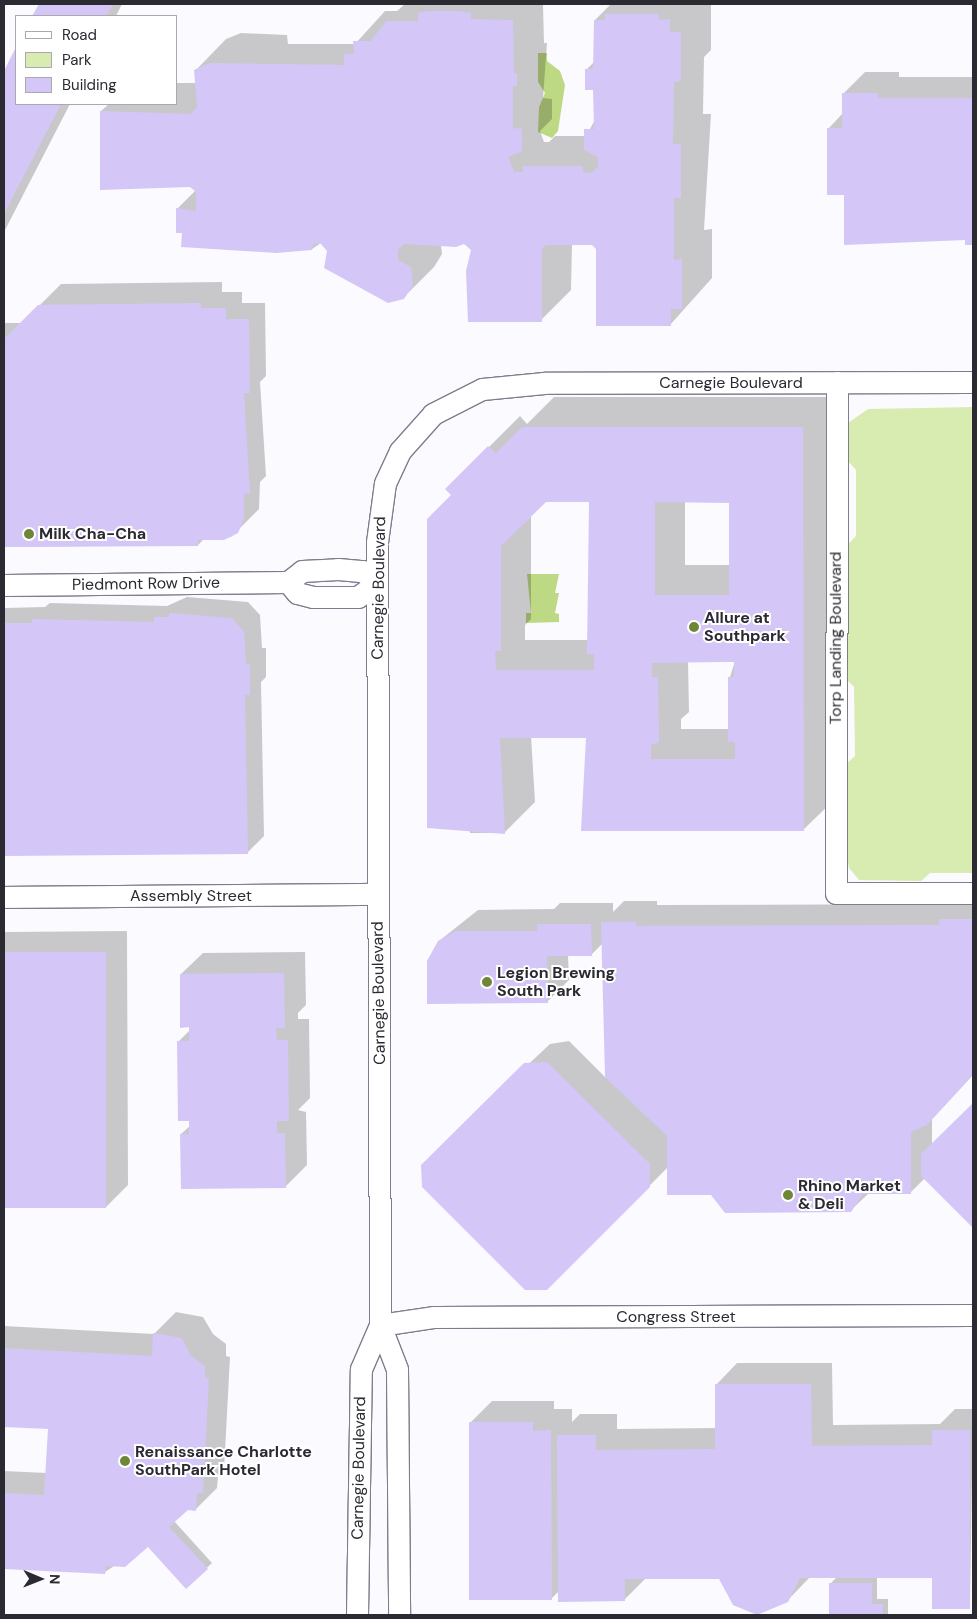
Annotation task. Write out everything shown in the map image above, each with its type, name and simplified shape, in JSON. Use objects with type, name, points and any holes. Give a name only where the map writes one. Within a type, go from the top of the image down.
[{"type":"street","name":"Torp Landing Boulevard","points":[[837,382],[836,893],[973,893]]},
{"type":"street","name":"Carnegie Boulevard","points":[[399,1615],[397,1368],[380,1324],[377,583],[379,510],[392,467],[421,426],[470,393],[517,384],[973,382]]},
{"type":"street","points":[[338,569],[364,571],[377,583],[358,597],[313,597],[297,593],[288,582],[302,570],[338,569]]},
{"type":"street","name":"Piedmont Row Drive","points":[[4,585],[288,582]]},
{"type":"street","name":"Assembly Street","points":[[4,897],[378,894]]},
{"type":"street","name":"Congress Street","points":[[380,1324],[434,1317],[973,1315]]},
{"type":"street","name":"Carnegie Boulevard","points":[[356,1615],[361,1369],[380,1324]]},
{"type":"green space","points":[[973,407],[973,873],[930,873],[921,881],[859,880],[849,868],[847,857],[846,764],[855,756],[854,687],[847,680],[847,545],[856,536],[856,470],[847,460],[848,423],[868,409]]},
{"type":"shaded area","points":[[538,53],[547,53],[547,61],[560,71],[565,85],[558,131],[552,138],[538,132],[539,107],[545,93],[538,82]]},
{"type":"shaded area","points":[[527,574],[559,574],[555,593],[559,593],[555,613],[559,614],[559,622],[526,623],[526,613],[531,613]]},
{"type":"building","points":[[39,4],[113,4],[107,15],[33,15]]},
{"type":"building","points":[[428,11],[471,13],[471,19],[513,20],[514,73],[517,73],[517,86],[513,86],[513,128],[522,129],[522,151],[508,157],[514,172],[523,172],[523,166],[583,166],[583,172],[592,173],[598,166],[598,157],[584,150],[584,129],[594,129],[593,90],[585,90],[585,69],[593,69],[594,20],[605,20],[605,14],[659,14],[659,20],[670,19],[670,32],[681,32],[681,81],[674,82],[673,144],[681,144],[681,198],[674,198],[674,260],[682,259],[682,309],[671,309],[671,326],[596,326],[596,249],[592,245],[546,245],[542,249],[542,322],[468,322],[466,271],[471,250],[464,244],[456,247],[404,244],[398,250],[398,260],[411,267],[413,285],[404,299],[388,303],[324,268],[327,251],[321,244],[313,244],[312,250],[276,253],[181,247],[182,233],[176,233],[176,208],[196,211],[196,192],[190,187],[100,190],[100,111],[191,114],[197,107],[194,70],[210,63],[344,65],[344,54],[354,54],[353,41],[371,41],[386,21],[418,21],[418,13]]},
{"type":"building","points":[[15,49],[15,105],[60,105],[4,214],[4,71]]},
{"type":"building","points":[[842,93],[878,93],[878,98],[973,98],[973,245],[965,245],[965,240],[844,245],[844,195],[827,195],[827,128],[842,128]]},
{"type":"building","points":[[201,303],[201,308],[226,308],[226,319],[249,319],[250,393],[244,393],[250,493],[244,494],[244,519],[238,533],[224,540],[198,540],[198,546],[4,547],[4,339],[38,305]]},
{"type":"building","name":"Allure at Southpark","points":[[522,427],[803,427],[804,831],[581,831],[586,738],[500,738],[505,834],[427,828],[427,519],[451,495],[445,489],[488,446],[496,453]],"holes":[[[546,502],[589,502],[587,654],[594,654],[594,670],[496,670],[495,651],[501,651],[501,546]],[[655,502],[729,503],[729,595],[655,595]],[[734,662],[734,677],[728,677],[728,742],[735,742],[735,759],[651,759],[651,744],[659,743],[658,677],[652,677],[652,663]]]},
{"type":"building","points":[[169,613],[232,618],[244,632],[246,664],[250,664],[250,695],[245,695],[248,854],[4,856],[4,623],[32,623],[32,619],[154,622],[154,617],[169,617]]},
{"type":"building","points":[[939,919],[973,919],[972,1076],[927,1125],[911,1132],[911,1194],[863,1194],[851,1212],[725,1213],[711,1195],[667,1195],[667,1136],[605,1077],[601,922],[636,922],[636,926],[939,925]]},
{"type":"building","name":"Legion Brewing South Park","points":[[537,924],[591,924],[592,956],[547,956],[548,1003],[427,1004],[427,961],[438,941],[456,931],[537,931]]},
{"type":"building","points":[[4,952],[106,952],[106,1208],[4,1208]]},
{"type":"building","points":[[284,973],[285,1028],[276,1028],[277,1040],[288,1040],[289,1121],[277,1121],[277,1133],[285,1133],[286,1188],[181,1189],[180,1134],[189,1134],[189,1121],[178,1121],[177,1041],[189,1041],[189,1027],[180,1028],[180,974]]},
{"type":"building","points":[[547,1062],[650,1164],[650,1187],[547,1290],[525,1290],[422,1187],[421,1165],[524,1063]]},
{"type":"building","points":[[973,1103],[973,1228],[921,1176],[921,1154]]},
{"type":"building","name":"Renaissance Charlotte SouthPark Hotel","points":[[153,1333],[182,1338],[191,1356],[205,1366],[205,1378],[209,1378],[203,1493],[197,1493],[196,1511],[188,1510],[169,1527],[208,1569],[186,1589],[148,1547],[125,1567],[106,1566],[105,1574],[4,1569],[4,1493],[44,1495],[48,1429],[4,1427],[4,1348],[152,1356]]},
{"type":"building","points":[[715,1384],[811,1384],[812,1446],[932,1445],[932,1430],[970,1430],[970,1609],[932,1609],[932,1578],[800,1578],[788,1602],[757,1615],[733,1605],[719,1579],[625,1579],[625,1601],[558,1602],[557,1435],[596,1435],[596,1450],[715,1449]]},
{"type":"building","points":[[469,1422],[533,1422],[533,1431],[551,1430],[552,1600],[469,1600]]},
{"type":"building","points":[[829,1583],[872,1583],[872,1604],[883,1604],[883,1615],[829,1615]]},
{"type":"place","name":"Milk Cha-Cha","points":[[29,534]]},
{"type":"place","name":"Allure at Southpark","points":[[694,627]]},
{"type":"place","name":"Legion Brewing South Park","points":[[487,982]]},
{"type":"place","name":"Rhino Market & Deli","points":[[788,1195]]},
{"type":"place","name":"Renaissance Charlotte SouthPark Hotel","points":[[125,1461]]}]
